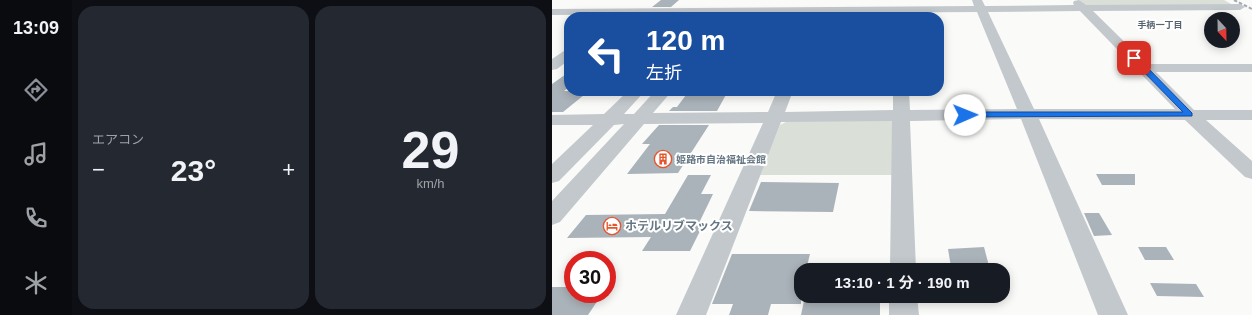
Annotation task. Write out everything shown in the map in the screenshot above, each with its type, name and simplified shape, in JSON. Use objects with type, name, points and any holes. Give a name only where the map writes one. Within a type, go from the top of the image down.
[{"type":"street","points":[[631,12],[649,0]]},
{"type":"street","points":[[715,12],[727,0]]},
{"type":"street","points":[[735,12],[745,0]]},
{"type":"street","points":[[1227,0],[1252,13]]},
{"type":"street","points":[[768,12],[820,9],[899,9],[979,4],[1240,7]]},
{"type":"street","points":[[979,4],[1028,114],[1113,315]]},
{"type":"street","points":[[1079,4],[1145,68],[1190,115],[1252,172]]},
{"type":"street","points":[[552,12],[564,12]]},
{"type":"street","points":[[552,66],[564,58]]},
{"type":"street","points":[[1145,68],[1252,68]]},
{"type":"street","points":[[552,176],[632,96]]},
{"type":"street","points":[[552,216],[660,96]]},
{"type":"street","points":[[691,315],[783,96]]},
{"type":"street","points":[[901,96],[903,263]]},
{"type":"street","points":[[552,120],[774,116],[1028,114],[1252,115]]},
{"type":"street","points":[[903,303],[904,315]]},
{"type":"shaded area","points":[[1079,0],[1224,0],[1233,5],[1085,6]]},
{"type":"shaded area","points":[[888,119],[895,123],[894,175],[760,175],[780,125],[788,121]]},
{"type":"building","points":[[661,0],[679,0],[671,7],[652,7]]},
{"type":"building","points":[[564,76],[564,96],[583,96],[563,112],[552,112],[552,84]]},
{"type":"building","points":[[685,96],[725,96],[717,111],[669,111],[673,107],[677,107]]},
{"type":"building","name":"姫路市自治福祉会館","points":[[659,125],[709,125],[678,173],[627,174],[650,144],[642,144]]},
{"type":"building","points":[[1096,174],[1135,174],[1135,185],[1102,185]]},
{"type":"building","points":[[688,175],[711,175],[701,194],[713,194],[699,223],[704,223],[690,251],[642,251],[651,237],[567,238],[586,215],[665,214]]},
{"type":"building","points":[[761,182],[839,183],[833,212],[749,211]]},
{"type":"building","points":[[1084,213],[1099,213],[1112,235],[1094,236]]},
{"type":"building","points":[[984,247],[988,263],[950,263],[948,249]]},
{"type":"building","points":[[1138,247],[1166,247],[1174,260],[1145,260]]},
{"type":"building","points":[[732,254],[810,254],[808,263],[794,263],[794,303],[801,304],[771,304],[768,315],[729,315],[733,304],[712,304]]},
{"type":"building","points":[[1150,283],[1196,284],[1204,297],[1157,296]]},
{"type":"building","points":[[552,287],[564,287],[564,303],[596,303],[588,315],[552,315]]},
{"type":"building","points":[[804,303],[880,303],[880,315],[801,315]]},
{"type":"railway","points":[[1234,0],[1252,9]]},
{"type":"place","name":"姫路市自治福祉会館","points":[[663,159]]},
{"type":"place","name":"ホテルリブマックス","points":[[612,226]]},
{"type":"district","name":"手柄一丁目","points":[[1160,25]]},
{"type":"route","points":[[965,115],[1190,115],[1134,58]]}]
